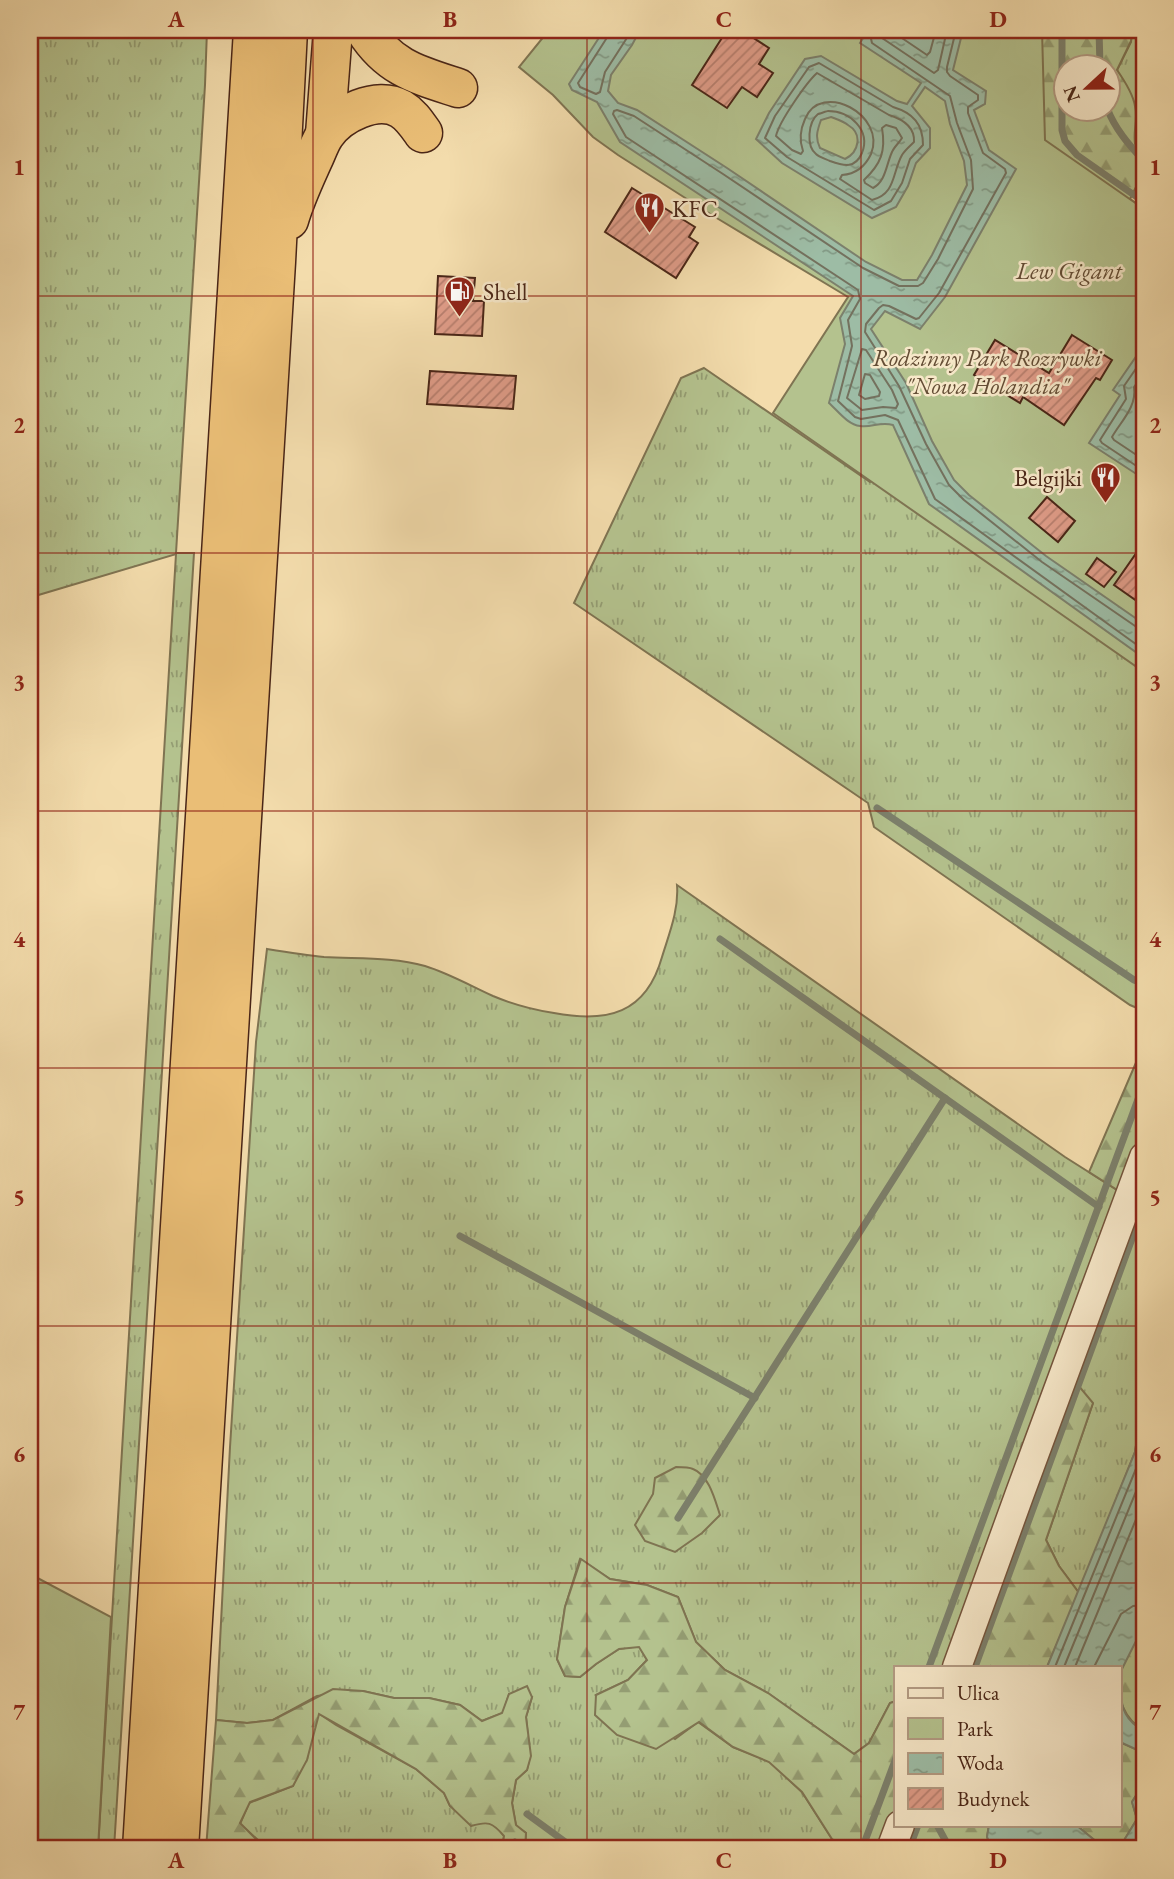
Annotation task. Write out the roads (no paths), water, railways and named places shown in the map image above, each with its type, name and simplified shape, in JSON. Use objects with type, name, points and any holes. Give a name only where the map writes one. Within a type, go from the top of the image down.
[{"type":"highway","points":[[142,1849],[253,30]]},
{"type":"highway","points":[[179,1849],[288,30]]},
{"type":"highway","points":[[276,262],[296,195],[325,134],[333,30]]},
{"type":"highway","points":[[365,30],[372,41],[392,60],[412,74],[458,88]]},
{"type":"highway","points":[[325,134],[345,116],[364,107],[383,104],[398,107],[412,117],[423,132]]},
{"type":"street","points":[[957,1666],[1144,1157]]},
{"type":"street","points":[[891,1849],[900,1826]]},
{"type":"water","points":[[604,30],[640,30],[611,75],[608,91],[618,103],[637,110],[866,262],[902,280],[917,280],[967,185],[964,161],[950,124],[945,101],[925,87],[912,106],[930,128],[930,148],[916,163],[908,186],[896,207],[872,218],[782,163],[756,139],[769,113],[805,59],[821,56],[897,101],[907,104],[921,83],[860,43],[865,35],[857,30],[963,30],[953,70],[986,91],[985,104],[974,110],[989,150],[1016,169],[945,297],[920,329],[885,311],[871,329],[906,383],[932,441],[954,480],[1046,556],[1144,624],[1144,658],[929,504],[893,425],[856,425],[829,403],[845,344],[840,318],[853,296],[620,142],[597,102],[572,90],[569,84]],"holes":[[[831,117],[844,122],[856,133],[856,148],[845,159],[820,148],[818,144],[817,134],[821,120]]]},
{"type":"water","points":[[1144,345],[1144,479],[1089,443],[1120,395],[1113,390]]},
{"type":"water","points":[[1144,1395],[1144,1625],[1122,1669],[1122,1666],[1047,1666],[1135,1452]]},
{"type":"water","points":[[1122,1703],[1133,1723],[1144,1731],[1144,1755],[1122,1743]]},
{"type":"water","points":[[1144,1783],[1144,1849],[992,1849],[987,1837],[989,1826],[1077,1826],[1098,1843],[1120,1847],[1137,1819],[1132,1802]]},
{"type":"waterway","points":[[1062,30],[1062,130],[1065,141],[1077,155],[1144,202]]},
{"type":"waterway","points":[[1099,30],[1100,52]]},
{"type":"waterway","points":[[1113,122],[1144,161]]},
{"type":"waterway","points":[[877,808],[1134,980],[1144,984]]},
{"type":"waterway","points":[[720,939],[1099,1207]]},
{"type":"waterway","points":[[929,1666],[1144,1083]]},
{"type":"waterway","points":[[678,1518],[945,1098]]},
{"type":"waterway","points":[[975,1666],[1144,1206]]},
{"type":"waterway","points":[[460,1236],[755,1398]]},
{"type":"waterway","points":[[862,1849],[894,1763]]},
{"type":"waterway","points":[[527,1814],[575,1849]]},
{"type":"waterway","points":[[909,1849],[918,1826]]},
{"type":"waterway","points":[[938,1826],[950,1849]]},
{"type":"waterway","points":[[515,1842],[525,1849]]},
{"type":"place","name":"KFC","points":[[649,235]]},
{"type":"place","name":"Shell","points":[[460,318]]},
{"type":"place","name":"Belgijki","points":[[1105,504]]},
{"type":"park label","name":"Lew Gigant","points":[[1069,270]]},
{"type":"park label","name":"Rodzinny Park Rozrywki \"Nowa Holandia\"","points":[[987,371]]}]
